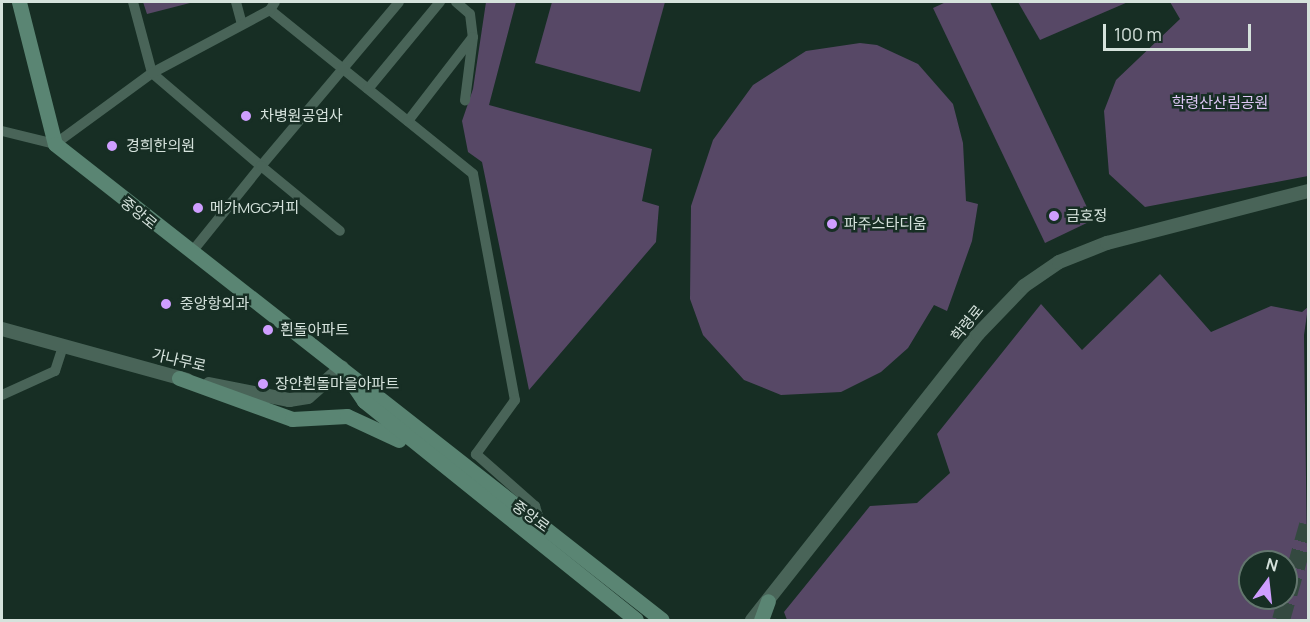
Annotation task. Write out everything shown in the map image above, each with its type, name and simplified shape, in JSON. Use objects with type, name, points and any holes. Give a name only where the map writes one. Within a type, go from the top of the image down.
[{"type":"main road","points":[[19,2],[55,144]]},
{"type":"main road","name":"중앙로","points":[[55,144],[191,254],[342,367],[540,522],[662,621]]},
{"type":"main road","name":"중앙로","points":[[342,367],[364,401],[636,621]]},
{"type":"main road","points":[[178,378],[292,419],[347,416],[375,425],[459,478]]},
{"type":"main road","points":[[761,621],[768,601]]},
{"type":"street","points":[[133,2],[152,73],[340,231]]},
{"type":"street","points":[[236,2],[242,24]]},
{"type":"street","points":[[191,254],[261,166],[399,2]]},
{"type":"street","points":[[368,89],[440,2]]},
{"type":"street","points":[[456,2],[470,14],[473,37],[465,100]]},
{"type":"street","points":[[2,131],[55,144],[152,73],[272,6],[343,69],[473,174],[515,400],[476,454],[535,506],[540,522]]},
{"type":"street","points":[[408,121],[473,37]]},
{"type":"street","name":"학령로","points":[[752,621],[978,334],[1034,279],[1107,243],[1308,191]]},
{"type":"street","name":"가나무로","points":[[2,329],[178,378],[290,400],[308,397],[342,367]]},
{"type":"street","points":[[2,395],[55,371],[63,346]]},
{"type":"green space","points":[[143,2],[190,2],[190,3],[147,14]]},
{"type":"green space","points":[[486,2],[516,2],[489,105],[652,149],[642,201],[659,206],[656,242],[529,390],[482,162],[468,152],[462,121],[473,89]]},
{"type":"green space","points":[[552,2],[665,2],[640,92],[535,63]]},
{"type":"green space","points":[[946,2],[990,2],[1093,220],[1045,243],[933,8]]},
{"type":"green space","points":[[1018,2],[1128,2],[1040,40]]},
{"type":"green space","name":"학령산산림공원","points":[[1170,2],[1308,2],[1308,176],[1145,207],[1109,174],[1104,111],[1116,80],[1180,19]]},
{"type":"green space","name":"파주스타디움","points":[[860,43],[877,45],[918,64],[953,104],[963,143],[966,201],[978,204],[972,241],[947,311],[934,305],[908,348],[881,372],[841,392],[781,395],[744,380],[703,335],[690,299],[691,206],[713,140],[753,85],[806,51]]},
{"type":"green space","points":[[1160,274],[1211,332],[1271,306],[1302,312],[1308,307],[1304,335],[1308,620],[787,620],[784,612],[870,506],[917,503],[950,473],[937,434],[1041,304],[1082,350]]},
{"type":"tunnel","points":[[1281,620],[1308,525]]},
{"type":"place","name":"차병원공업사","points":[[246,116]]},
{"type":"place","name":"경희한의원","points":[[112,146]]},
{"type":"place","name":"메가MGC커피","points":[[198,208]]},
{"type":"place","name":"금호정","points":[[1054,216]]},
{"type":"place","name":"파주스타디움","points":[[832,224]]},
{"type":"place","name":"중앙항외과","points":[[166,304]]},
{"type":"place","name":"흰돌아파트","points":[[268,330]]},
{"type":"place","name":"장안흰돌마을아파트","points":[[263,384]]}]
